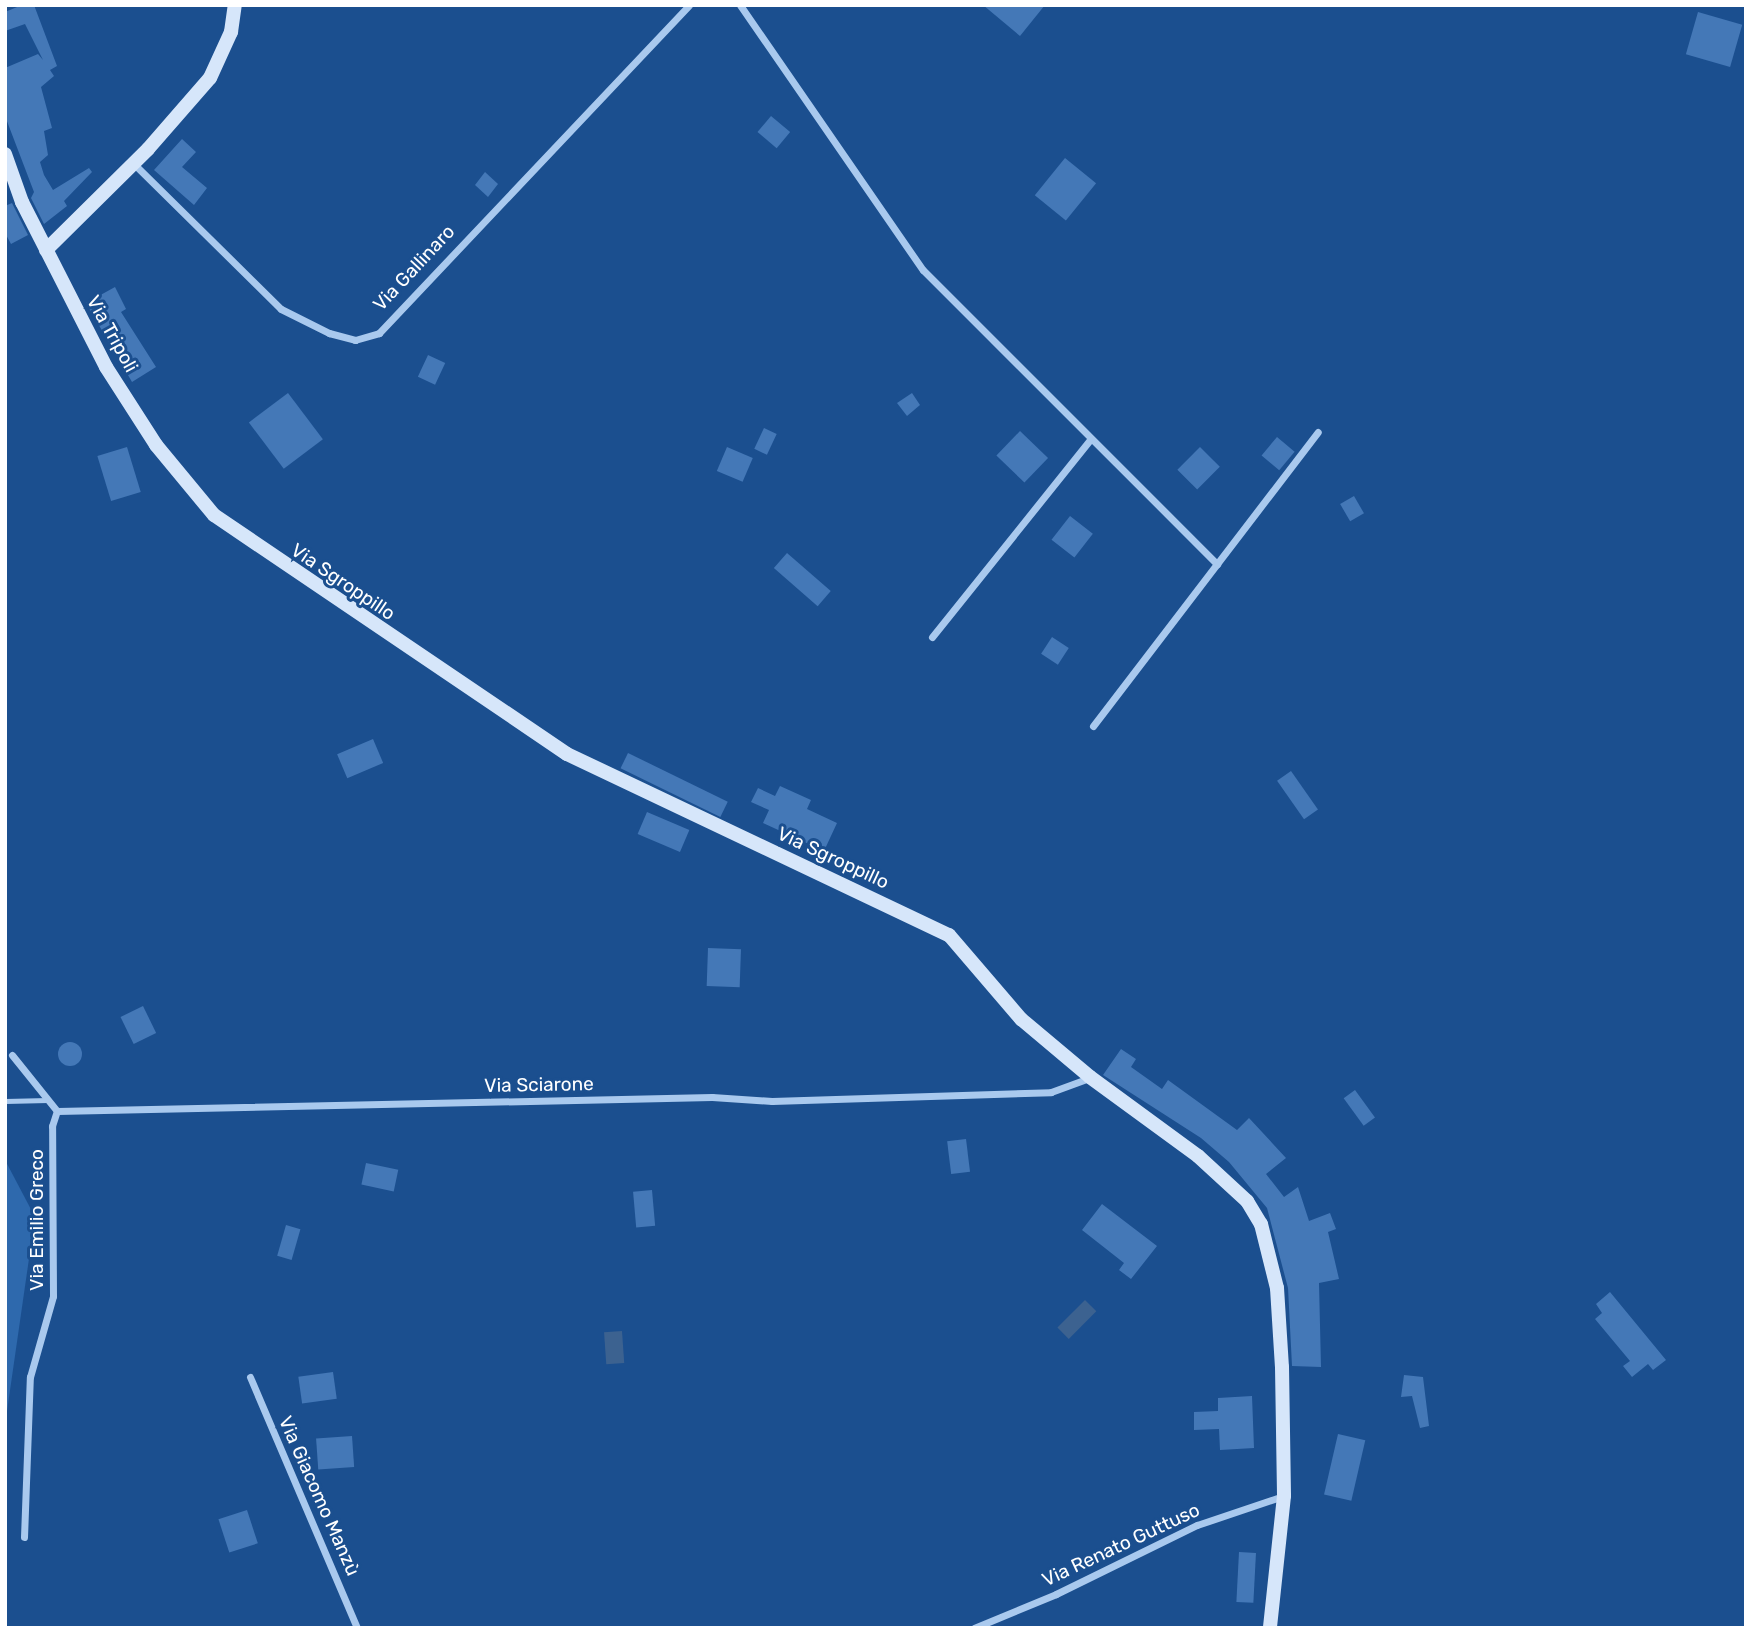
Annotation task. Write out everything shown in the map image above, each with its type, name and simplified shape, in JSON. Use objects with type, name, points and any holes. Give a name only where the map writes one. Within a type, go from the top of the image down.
[{"type":"main road","points":[[46,250],[134,164],[211,78],[231,32],[235,5]]},
{"type":"main road","name":"Via Tripoli","points":[[5,154],[46,250],[106,367],[156,445],[214,515]]},
{"type":"main road","name":"Via Sgroppillo","points":[[214,515],[567,754],[949,935],[1021,1019],[1090,1077],[1198,1156],[1247,1201],[1261,1224],[1277,1288],[1282,1367],[1284,1496],[1270,1628]]},
{"type":"street","name":"Via Gallinaro","points":[[134,164],[281,309],[328,333],[355,340],[379,333],[689,5]]},
{"type":"street","points":[[740,5],[923,270],[1090,440],[1217,564]]},
{"type":"street","points":[[1093,726],[1318,432]]},
{"type":"street","points":[[932,636],[1090,440]]},
{"type":"street","points":[[12,1055],[57,1111]]},
{"type":"street","name":"Via Sciarone","points":[[57,1111],[1051,1092],[1090,1077]]},
{"type":"street","name":"Via Emilio Greco","points":[[24,1537],[30,1377],[53,1296],[52,1126],[57,1111]]},
{"type":"street","name":"Via Giacomo Manzù","points":[[250,1377],[357,1628]]},
{"type":"street","name":"Via Renato Guttuso","points":[[974,1628],[1056,1594],[1197,1525],[1284,1496]]},
{"type":"lane","points":[[5,1101],[48,1100]]},
{"type":"shaded area","points":[[5,1160],[35,1217],[5,1425]]},
{"type":"shaded area","points":[[1085,1300],[1096,1311],[1069,1339],[1057,1328]]},
{"type":"shaded area","points":[[622,1331],[624,1363],[606,1364],[604,1332]]},
{"type":"building","points":[[22,5],[34,5],[57,66],[50,70],[54,76],[41,87],[52,128],[44,131],[48,155],[40,162],[44,175],[53,190],[89,168],[92,172],[64,201],[67,206],[44,224],[31,198],[34,192],[5,116],[5,68],[38,54],[43,60],[25,24],[5,31],[5,12]]},
{"type":"building","points":[[983,5],[1045,5],[1020,36]]},
{"type":"building","points":[[1698,12],[1742,25],[1730,67],[1686,54]]},
{"type":"building","points":[[771,116],[790,132],[777,148],[758,132]]},
{"type":"building","points":[[182,139],[196,152],[182,167],[207,188],[194,205],[154,170]]},
{"type":"building","points":[[1065,158],[1096,183],[1066,220],[1035,195]]},
{"type":"building","points":[[485,172],[498,184],[488,197],[475,185]]},
{"type":"building","points":[[12,203],[28,235],[11,244],[5,233],[5,206]]},
{"type":"building","points":[[115,287],[126,309],[121,312],[156,367],[132,382],[86,303]]},
{"type":"building","points":[[428,355],[445,363],[435,385],[418,377]]},
{"type":"building","points":[[288,393],[323,439],[284,469],[249,422]]},
{"type":"building","points":[[912,393],[920,405],[907,416],[897,403]]},
{"type":"building","points":[[764,428],[777,434],[767,455],[754,449]]},
{"type":"building","points":[[1020,431],[1048,458],[1024,483],[996,455]]},
{"type":"building","points":[[1277,437],[1295,452],[1279,470],[1262,455]]},
{"type":"building","points":[[127,447],[141,492],[111,501],[97,456]]},
{"type":"building","points":[[727,447],[753,458],[743,482],[717,471]]},
{"type":"building","points":[[1200,447],[1220,467],[1197,489],[1177,470]]},
{"type":"building","points":[[1354,496],[1364,513],[1350,521],[1340,504]]},
{"type":"building","points":[[1070,516],[1093,534],[1074,557],[1052,540]]},
{"type":"building","points":[[787,553],[831,591],[818,606],[774,568]]},
{"type":"building","points":[[1052,637],[1069,648],[1058,665],[1041,654]]},
{"type":"building","points":[[373,739],[383,763],[347,778],[337,754]]},
{"type":"building","points":[[628,753],[728,802],[720,817],[621,768]]},
{"type":"building","points":[[1291,771],[1318,810],[1304,819],[1277,781]]},
{"type":"building","points":[[780,786],[811,800],[807,809],[837,823],[824,851],[763,823],[769,810],[751,802],[758,788],[775,796]]},
{"type":"building","points":[[647,812],[689,830],[680,852],[638,834]]},
{"type":"building","points":[[708,948],[741,949],[740,987],[707,986]]},
{"type":"building","points":[[143,1006],[156,1033],[134,1044],[121,1017]]},
{"type":"building","points":[[70,1042],[79,1045],[82,1054],[79,1063],[70,1066],[61,1063],[58,1054],[61,1045]]},
{"type":"building","points":[[1121,1049],[1136,1059],[1131,1067],[1162,1089],[1168,1080],[1237,1130],[1249,1118],[1286,1158],[1266,1174],[1284,1197],[1298,1187],[1309,1221],[1330,1213],[1336,1229],[1328,1232],[1339,1279],[1319,1283],[1321,1367],[1292,1366],[1288,1288],[1267,1208],[1229,1162],[1201,1138],[1103,1075]]},
{"type":"building","points":[[1355,1090],[1375,1118],[1364,1126],[1344,1098]]},
{"type":"building","points":[[966,1139],[970,1172],[951,1174],[947,1141]]},
{"type":"building","points":[[366,1163],[398,1170],[394,1191],[361,1185]]},
{"type":"building","points":[[652,1190],[655,1226],[636,1228],[633,1192]]},
{"type":"building","points":[[1102,1204],[1157,1246],[1131,1279],[1119,1270],[1124,1263],[1082,1230]]},
{"type":"building","points":[[286,1225],[300,1229],[292,1260],[277,1256]]},
{"type":"building","points":[[1610,1292],[1666,1360],[1653,1370],[1648,1364],[1632,1377],[1623,1366],[1630,1361],[1595,1319],[1602,1313],[1596,1304]]},
{"type":"building","points":[[333,1372],[337,1399],[302,1404],[298,1377]]},
{"type":"building","points":[[1404,1375],[1423,1377],[1429,1426],[1420,1428],[1412,1396],[1401,1397]]},
{"type":"building","points":[[1252,1396],[1254,1448],[1220,1450],[1219,1429],[1194,1430],[1194,1412],[1218,1411],[1218,1398]]},
{"type":"building","points":[[1338,1434],[1365,1440],[1351,1501],[1324,1494]]},
{"type":"building","points":[[352,1436],[354,1467],[318,1469],[316,1439]]},
{"type":"building","points":[[247,1510],[258,1543],[229,1553],[218,1519]]},
{"type":"building","points":[[1239,1552],[1256,1553],[1253,1603],[1236,1602]]}]
